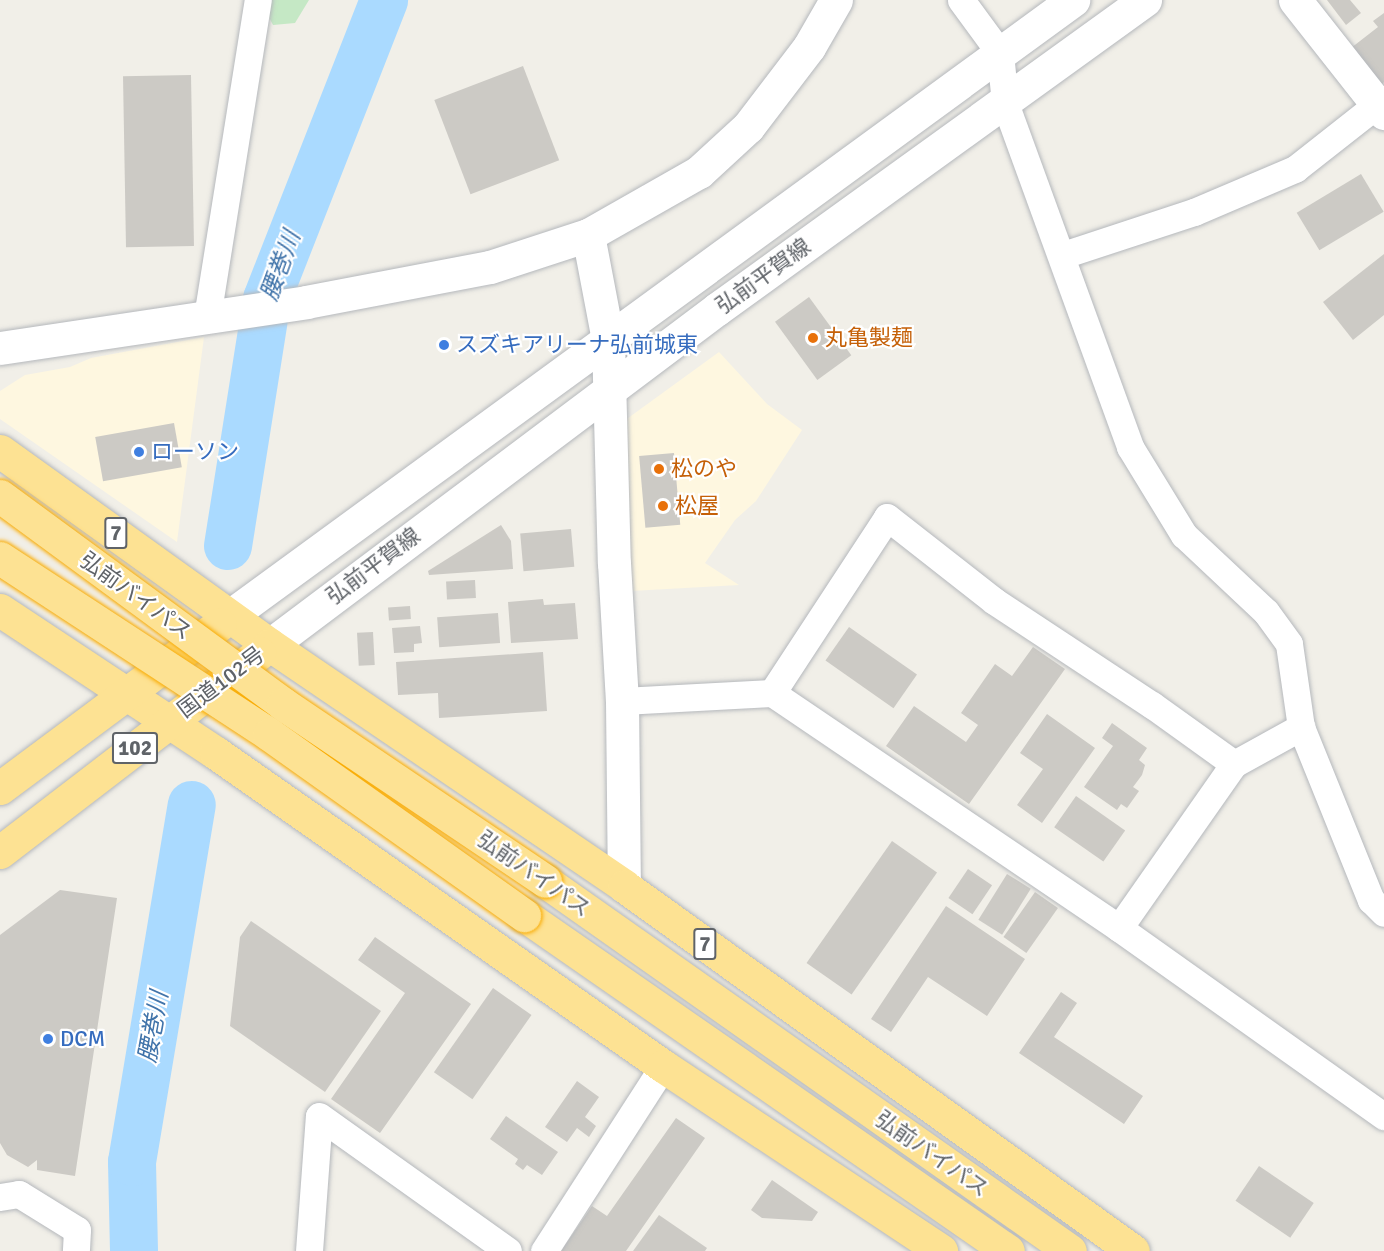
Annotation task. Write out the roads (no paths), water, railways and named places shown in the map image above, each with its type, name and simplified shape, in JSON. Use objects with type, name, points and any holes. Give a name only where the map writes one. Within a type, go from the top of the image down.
[{"type":"highway","name":"7","points":[[0,451],[270,645],[624,886],[1133,1251]]},
{"type":"highway","name":"弘前バイパス","points":[[0,496],[283,704],[545,881],[1070,1251]]},
{"type":"highway","name":"弘前バイパス","points":[[0,558],[269,734],[524,915],[1008,1251]]},
{"type":"highway","points":[[0,610],[168,722],[663,1066],[941,1251]]},
{"type":"highway","name":"102","points":[[0,788],[231,615]]},
{"type":"highway","name":"国道102号","points":[[0,852],[270,645]]},
{"type":"main road","points":[[0,348],[306,302],[490,267],[588,235],[699,172],[748,127],[809,48],[836,0]]},
{"type":"main road","name":"弘前平賀線","points":[[231,615],[1073,0]]},
{"type":"main road","name":"弘前平賀線","points":[[270,645],[560,425],[610,393],[717,309],[1145,0]]},
{"type":"main road","points":[[1295,0],[1382,106]]},
{"type":"main road","points":[[588,235],[608,340],[622,701],[624,886]]},
{"type":"street","points":[[220,315],[258,0]]},
{"type":"street","points":[[961,0],[1000,53],[1005,103],[1063,255],[1130,447],[1184,535],[1266,612],[1289,644],[1301,726],[1371,900],[1384,913]]},
{"type":"street","points":[[1063,255],[1194,212],[1295,169],[1382,106]]},
{"type":"street","points":[[772,693],[888,517],[994,601],[1152,705],[1234,764]]},
{"type":"street","points":[[622,701],[772,693],[1119,928],[1384,1116]]},
{"type":"street","points":[[1119,928],[1234,764],[1301,726]]},
{"type":"street","points":[[544,1251],[663,1066]]},
{"type":"street","points":[[309,1251],[319,1116],[508,1251]]},
{"type":"street","points":[[0,1197],[19,1194],[76,1230],[76,1251]]},
{"type":"waterway","name":"腰巻川","points":[[228,546],[267,299],[384,0]]},
{"type":"waterway","name":"腰巻川","points":[[134,1251],[132,1162],[192,805]]},
{"type":"place","name":"丸亀製麺","points":[[813,338]]},
{"type":"place","name":"スズキアリーナ弘前城東","points":[[444,345]]},
{"type":"place","name":"ローソン","points":[[139,452]]},
{"type":"place","name":"松のや","points":[[659,469]]},
{"type":"place","name":"松屋","points":[[663,506]]},
{"type":"place","name":"DCM","points":[[48,1039]]}]
